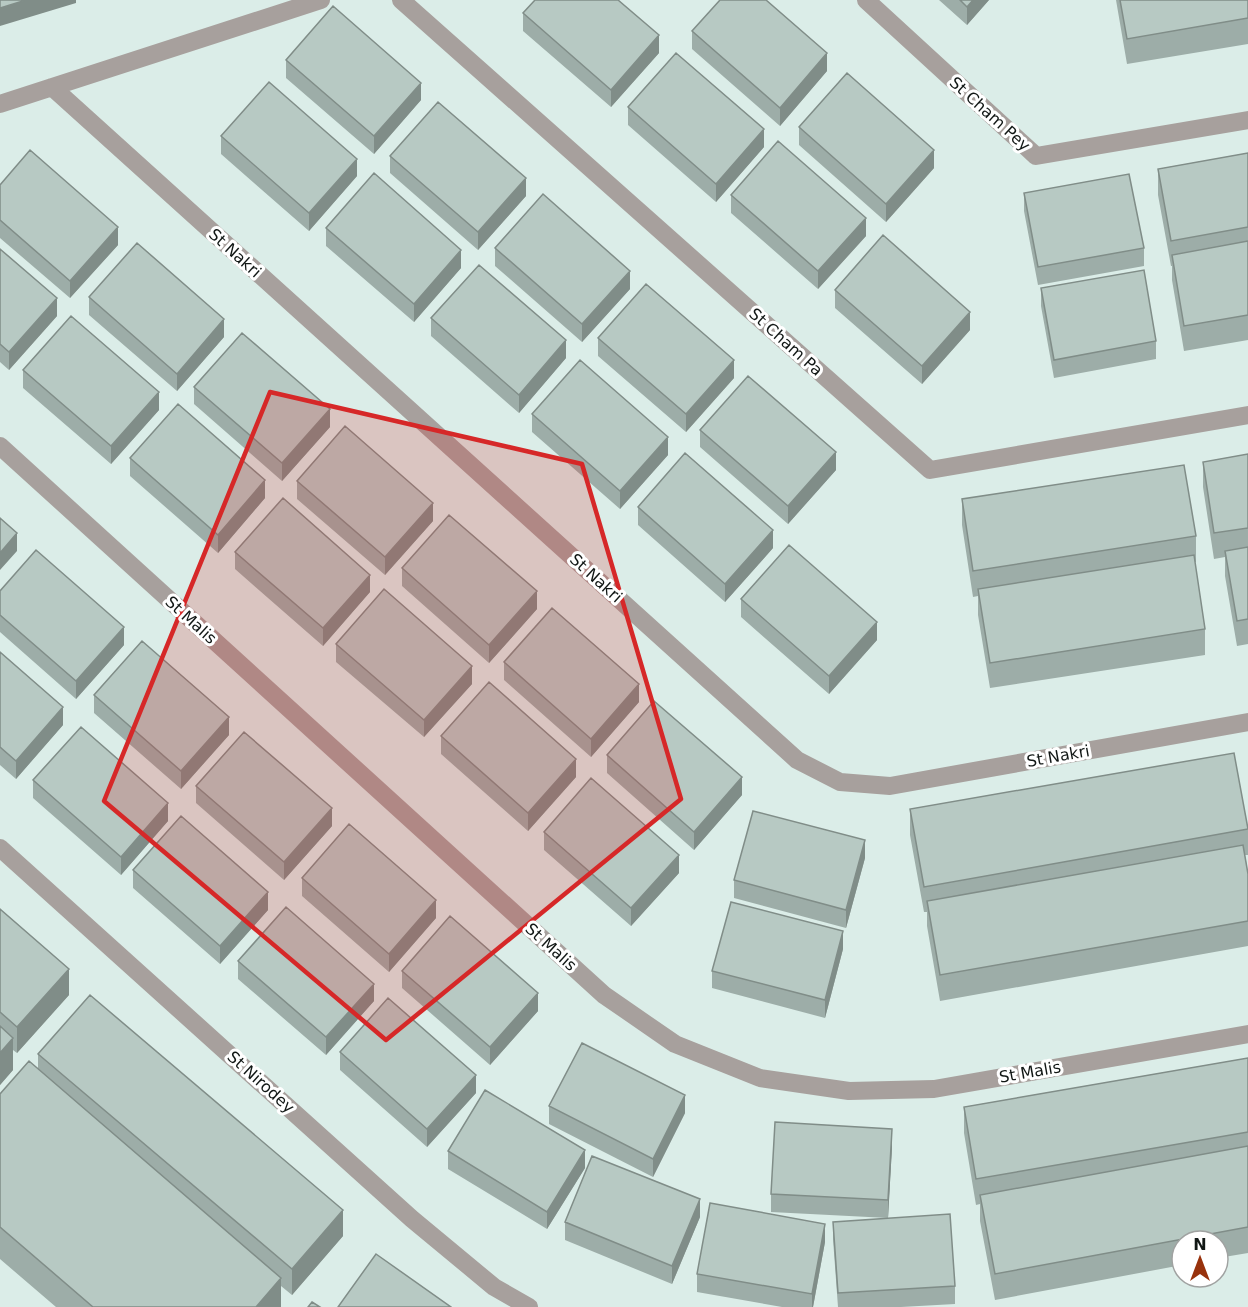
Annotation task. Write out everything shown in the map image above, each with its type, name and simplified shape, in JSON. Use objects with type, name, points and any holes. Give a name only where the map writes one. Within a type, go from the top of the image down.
[{"type":"street","points":[[0,104],[321,0]]},
{"type":"street","name":"St Cham Pa","points":[[401,0],[930,470],[1248,415]]},
{"type":"street","name":"St Cham Pey","points":[[866,0],[1036,156],[1248,120]]},
{"type":"street","name":"St Nakri","points":[[52,87],[797,760],[840,782],[890,786],[1248,722]]},
{"type":"street","name":"St Malis","points":[[0,447],[604,995],[675,1044],[760,1078],[849,1091],[934,1089],[1248,1034]]},
{"type":"street","name":"St Nirodey","points":[[0,848],[412,1219],[494,1287],[529,1307]]},
{"type":"highlighted area","points":[[270,392],[582,464],[681,799],[386,1040],[104,801]]},
{"type":"building","points":[[0,0],[26,0],[0,8]]},
{"type":"building","points":[[535,0],[618,0],[659,35],[611,90],[523,13]]},
{"type":"building","points":[[720,0],[766,0],[827,53],[780,108],[692,31]]},
{"type":"building","points":[[960,0],[973,0],[967,7]]},
{"type":"building","points":[[1120,0],[1248,0],[1248,18],[1127,39]]},
{"type":"building","points":[[333,6],[421,83],[374,136],[286,60]]},
{"type":"building","points":[[676,53],[764,129],[716,184],[628,107]]},
{"type":"building","points":[[847,73],[934,150],[886,204],[799,127]]},
{"type":"building","points":[[269,82],[357,159],[309,213],[221,136]]},
{"type":"building","points":[[438,102],[526,178],[478,232],[390,156]]},
{"type":"building","points":[[778,141],[866,218],[818,271],[731,195]]},
{"type":"building","points":[[30,150],[118,227],[70,281],[0,220],[0,185]]},
{"type":"building","points":[[1248,153],[1248,227],[1171,241],[1158,169]]},
{"type":"building","points":[[374,173],[461,250],[414,304],[326,228]]},
{"type":"building","points":[[1129,174],[1144,248],[1038,267],[1024,193]]},
{"type":"building","points":[[543,194],[630,271],[582,324],[495,248]]},
{"type":"building","points":[[883,235],[970,312],[922,366],[835,290]]},
{"type":"building","points":[[1248,241],[1248,315],[1184,326],[1172,255]]},
{"type":"building","points":[[137,243],[224,319],[177,374],[89,297]]},
{"type":"building","points":[[0,249],[57,298],[9,352],[0,344]]},
{"type":"building","points":[[479,265],[566,340],[519,395],[431,318]]},
{"type":"building","points":[[1144,270],[1156,341],[1054,360],[1041,288]]},
{"type":"building","points":[[646,284],[734,360],[686,414],[598,338]]},
{"type":"building","points":[[71,316],[159,392],[111,446],[23,370]]},
{"type":"building","points":[[242,333],[330,409],[282,463],[194,387]]},
{"type":"building","points":[[580,360],[668,437],[620,491],[532,414]]},
{"type":"building","points":[[748,376],[836,452],[788,506],[700,430]]},
{"type":"building","points":[[178,404],[265,480],[218,535],[130,458]]},
{"type":"building","points":[[345,426],[433,503],[385,557],[297,481]]},
{"type":"building","points":[[685,453],[773,530],[725,584],[638,507]]},
{"type":"building","points":[[1248,454],[1248,528],[1214,533],[1203,462]]},
{"type":"building","points":[[1184,465],[1196,536],[973,571],[962,499]]},
{"type":"building","points":[[283,498],[370,575],[323,628],[235,552]]},
{"type":"building","points":[[449,515],[537,591],[489,645],[402,568]]},
{"type":"building","points":[[0,518],[17,533],[0,553]]},
{"type":"building","points":[[789,545],[877,622],[829,676],[741,599]]},
{"type":"building","points":[[1248,547],[1248,619],[1237,621],[1225,551]]},
{"type":"building","points":[[36,550],[124,627],[76,681],[0,615],[0,591]]},
{"type":"building","points":[[1194,555],[1205,629],[990,663],[978,589]]},
{"type":"building","points":[[384,589],[472,666],[424,720],[336,644]]},
{"type":"building","points":[[552,608],[639,684],[591,739],[504,662]]},
{"type":"building","points":[[142,641],[229,717],[181,771],[94,695]]},
{"type":"building","points":[[0,652],[63,707],[16,761],[0,747]]},
{"type":"building","points":[[489,682],[576,759],[528,813],[441,736]]},
{"type":"building","points":[[654,701],[742,777],[694,832],[607,755]]},
{"type":"building","points":[[81,727],[168,803],[121,857],[33,780]]},
{"type":"building","points":[[244,732],[332,808],[284,862],[196,786]]},
{"type":"building","points":[[1234,753],[1248,829],[924,887],[910,809]]},
{"type":"building","points":[[591,778],[679,855],[631,908],[544,832]]},
{"type":"building","points":[[753,811],[865,840],[846,910],[734,880]]},
{"type":"building","points":[[181,816],[268,892],[220,946],[133,870]]},
{"type":"building","points":[[349,824],[436,900],[389,954],[302,878]]},
{"type":"building","points":[[1243,845],[1248,874],[1248,921],[940,975],[927,901]]},
{"type":"building","points":[[731,902],[843,931],[825,1000],[712,971]]},
{"type":"building","points":[[286,907],[374,984],[326,1037],[238,961]]},
{"type":"building","points":[[0,909],[69,969],[17,1027],[0,1012]]},
{"type":"building","points":[[450,916],[538,993],[490,1047],[402,971]]},
{"type":"building","points":[[90,995],[343,1210],[292,1269],[38,1054]]},
{"type":"building","points":[[388,998],[476,1075],[427,1129],[340,1052]]},
{"type":"building","points":[[0,1026],[13,1038],[0,1053]]},
{"type":"building","points":[[582,1043],[685,1095],[653,1159],[549,1106]]},
{"type":"building","points":[[1248,1058],[1248,1132],[976,1179],[964,1107]]},
{"type":"building","points":[[29,1061],[281,1278],[256,1307],[93,1307],[0,1227],[0,1094]]},
{"type":"building","points":[[485,1090],[585,1150],[547,1212],[448,1151]]},
{"type":"building","points":[[775,1122],[892,1129],[888,1200],[771,1194]]},
{"type":"building","points":[[1248,1146],[1248,1227],[1230,1230],[1170,1229],[1170,1241],[995,1274],[980,1195]]},
{"type":"building","points":[[592,1156],[700,1199],[672,1266],[565,1222]]},
{"type":"building","points":[[710,1203],[825,1224],[812,1294],[697,1274]]},
{"type":"building","points":[[950,1214],[955,1286],[838,1293],[833,1222]]},
{"type":"building","points":[[376,1254],[451,1307],[338,1307]]},
{"type":"building","points":[[312,1302],[320,1307],[308,1307]]}]
